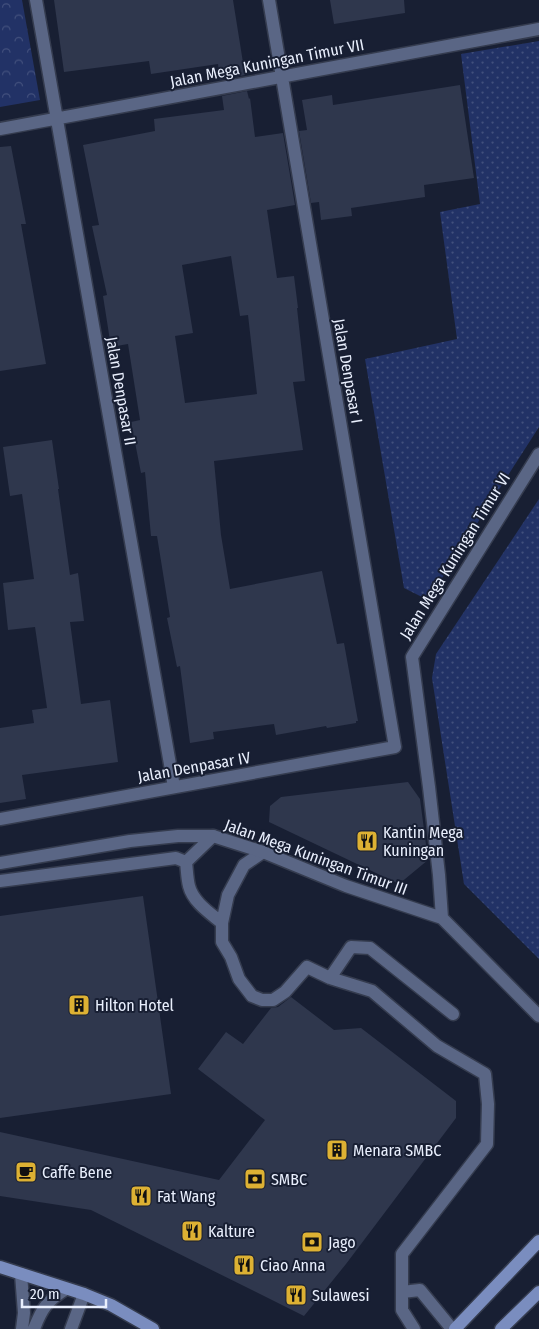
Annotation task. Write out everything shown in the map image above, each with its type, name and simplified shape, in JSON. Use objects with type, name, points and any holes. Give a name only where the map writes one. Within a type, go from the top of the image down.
[{"type":"main road","points":[[456,1329],[539,1241]]},
{"type":"main road","points":[[0,1267],[84,1294],[111,1305],[153,1329]]},
{"type":"main road","points":[[501,1329],[539,1292]]},
{"type":"street","name":"Jalan Denpasar II","points":[[36,0],[174,787]]},
{"type":"street","name":"Jalan Denpasar I","points":[[269,0],[394,747]]},
{"type":"street","name":"Jalan Mega Kuningan Timur VII","points":[[0,129],[539,29]]},
{"type":"street","name":"Jalan Mega Kuningan Timur VI","points":[[442,918],[429,787],[412,657],[539,454]]},
{"type":"street","name":"Jalan Denpasar IV","points":[[0,819],[394,747]]},
{"type":"street","name":"Jalan Mega Kuningan Timur III","points":[[0,863],[130,840],[178,836],[213,836],[263,852],[346,886],[442,918]]},
{"type":"street","points":[[186,862],[213,836]]},
{"type":"street","points":[[263,852],[244,865],[228,895],[222,923],[222,942],[231,957],[239,979],[252,996],[262,1000],[273,1000],[285,992],[307,967],[330,978],[372,991],[437,1046],[485,1074],[488,1104],[487,1144],[402,1254],[402,1310],[414,1329]]},
{"type":"street","points":[[0,881],[176,858],[186,862]]},
{"type":"street","points":[[186,862],[189,887],[196,899],[222,923]]},
{"type":"street","points":[[442,918],[539,1016]]},
{"type":"street","points":[[330,978],[351,947],[370,948],[453,1014]]},
{"type":"street","points":[[21,1274],[24,1313],[22,1329]]},
{"type":"street","points":[[34,1329],[50,1299],[66,1289]]},
{"type":"street","points":[[402,1292],[420,1290],[452,1329]]},
{"type":"street","points":[[71,1329],[84,1294]]},
{"type":"green space","points":[[0,0],[22,0],[40,100],[0,107]]},
{"type":"green space","points":[[539,41],[539,427],[428,600],[404,588],[365,359],[457,339],[440,212],[480,204],[461,54]]},
{"type":"green space","points":[[539,499],[539,959],[464,884],[432,678],[436,654]]},
{"type":"building","points":[[54,0],[233,0],[245,75],[220,80],[218,64],[151,74],[149,61],[64,72]]},
{"type":"building","points":[[330,0],[404,0],[405,13],[334,24]]},
{"type":"building","points":[[460,85],[474,178],[424,185],[425,197],[351,208],[352,216],[321,220],[319,202],[311,203],[299,131],[307,130],[302,100],[332,95],[333,105]]},
{"type":"building","points":[[247,91],[250,98],[255,137],[283,133],[295,205],[267,210],[277,278],[294,276],[305,381],[293,382],[303,450],[214,461],[221,535],[230,589],[322,571],[337,644],[344,643],[358,721],[356,723],[327,728],[326,726],[276,735],[274,724],[213,732],[214,739],[190,743],[180,666],[177,667],[167,618],[170,617],[157,536],[151,536],[145,472],[141,473],[131,422],[140,420],[128,344],[111,347],[103,296],[107,295],[92,226],[99,225],[83,145],[155,131],[154,119],[224,110],[222,96]],"holes":[[[231,256],[240,316],[248,315],[257,394],[185,403],[175,336],[193,333],[182,265]]]},
{"type":"building","points":[[11,146],[26,224],[21,224],[46,364],[0,371],[0,147]]},
{"type":"building","points":[[52,440],[70,575],[78,573],[84,621],[70,622],[81,704],[110,700],[118,762],[22,775],[26,799],[0,803],[0,728],[34,723],[32,710],[47,708],[35,627],[8,630],[3,583],[34,579],[22,494],[10,496],[3,447]]},
{"type":"building","name":"Kantin Mega Kuningan","points":[[408,782],[420,799],[428,860],[399,884],[269,822],[270,806],[281,797]]},
{"type":"building","name":"Hilton Hotel","points":[[143,896],[171,1094],[0,1118],[0,916]]},
{"type":"building","points":[[291,997],[334,1030],[361,1028],[456,1101],[456,1118],[346,1264],[304,1316],[91,1210],[0,1196],[0,1132],[219,1180],[265,1120],[198,1069],[226,1032],[243,1044],[271,1008],[278,1007]]},
{"type":"place","name":"Kantin Mega Kuningan","points":[[367,841]]},
{"type":"place","name":"Hilton Hotel","points":[[79,1005]]},
{"type":"place","name":"Menara SMBC","points":[[337,1150]]},
{"type":"place","name":"Caffe Bene","points":[[26,1172]]},
{"type":"place","name":"SMBC","points":[[255,1179]]},
{"type":"place","name":"Fat Wang","points":[[141,1196]]},
{"type":"place","name":"Kalture","points":[[192,1231]]},
{"type":"place","name":"Jago","points":[[312,1242]]},
{"type":"place","name":"Ciao Anna","points":[[244,1265]]},
{"type":"place","name":"Sulawesi","points":[[296,1295]]}]
